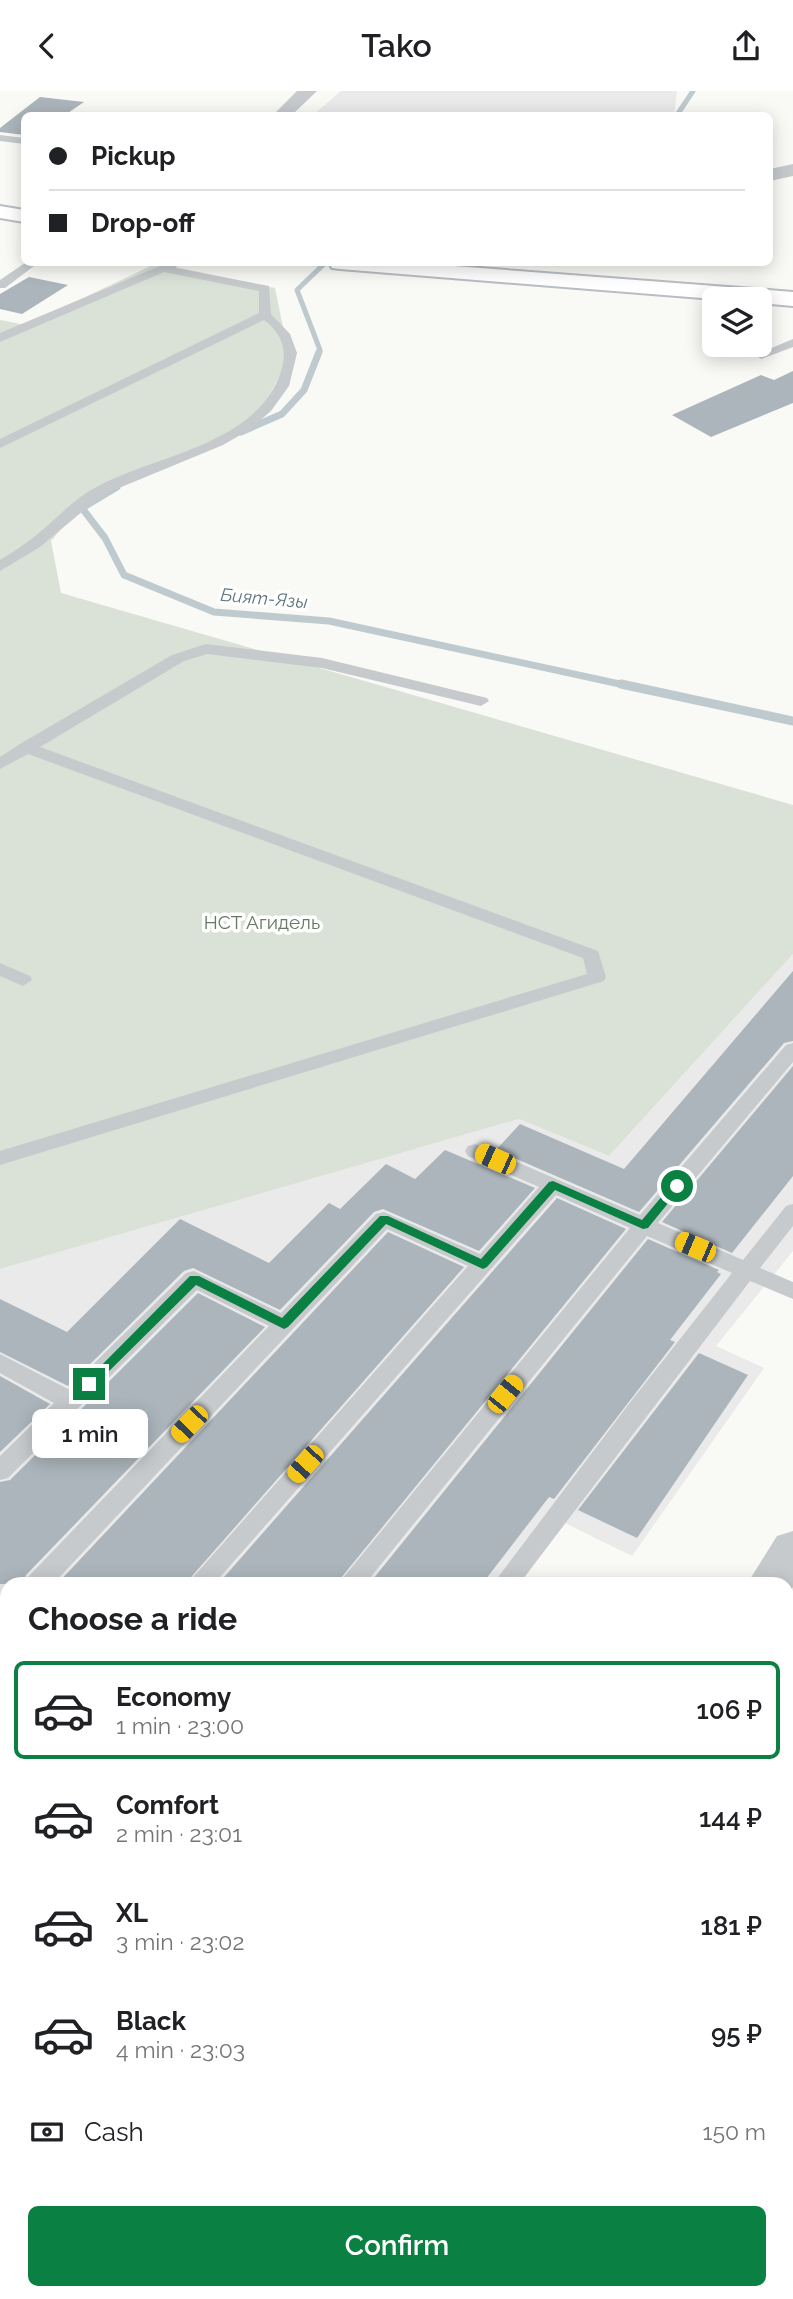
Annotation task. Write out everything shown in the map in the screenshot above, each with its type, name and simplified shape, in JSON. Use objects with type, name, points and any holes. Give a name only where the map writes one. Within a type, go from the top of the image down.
[{"type":"main road","points":[[0,212],[21,216]]},
{"type":"main road","points":[[378,266],[793,299]]},
{"type":"street","points":[[285,112],[308,91]]},
{"type":"street","points":[[773,174],[793,170]]},
{"type":"street","points":[[775,1577],[793,1549]]},
{"type":"lane","points":[[0,138],[21,141]]},
{"type":"lane","points":[[1,285],[28,266]]},
{"type":"lane","points":[[0,338],[170,266],[265,289],[265,316]]},
{"type":"lane","points":[[0,444],[265,316]]},
{"type":"lane","points":[[0,567],[105,488],[254,422],[273,404],[289,374],[292,349],[276,321],[265,316]]},
{"type":"lane","points":[[0,325],[20,330]]},
{"type":"lane","points":[[772,351],[793,343]]},
{"type":"lane","points":[[0,764],[178,658],[206,649],[322,663],[481,701]]},
{"type":"lane","points":[[0,1158],[597,977],[591,955],[26,748]]},
{"type":"lane","points":[[0,969],[23,980]]},
{"type":"lane","points":[[356,1577],[643,1225],[793,1049]]},
{"type":"lane","points":[[475,1151],[793,1290]]},
{"type":"lane","points":[[205,1577],[553,1185]]},
{"type":"lane","points":[[510,1577],[793,1211]]},
{"type":"lane","points":[[44,1577],[384,1219],[483,1264]]},
{"type":"lane","points":[[0,1471],[194,1279],[284,1324]]},
{"type":"lane","points":[[0,1363],[71,1401]]},
{"type":"shaded area","points":[[341,91],[677,91],[674,112],[316,112]]},
{"type":"shaded area","points":[[793,954],[793,1251],[716,1346],[764,1368],[632,1556],[565,1523],[525,1577],[0,1577],[0,1269],[519,1119],[609,1156]]},
{"type":"green space","name":"НСТ Агидель","points":[[151,266],[171,266],[275,288],[289,357],[261,412],[216,439],[147,468],[86,499],[51,541],[61,593],[793,805],[793,954],[609,1156],[519,1119],[0,1269],[0,320],[26,325]]},
{"type":"building","points":[[40,97],[84,102],[69,112],[21,112],[21,135],[0,132],[0,128]]},
{"type":"building","points":[[29,277],[68,285],[22,314],[0,309],[0,294]]},
{"type":"building","points":[[793,371],[793,403],[711,437],[672,415],[761,375],[774,380]]},
{"type":"building","points":[[793,971],[793,1041],[784,1043],[639,1212],[496,1150],[520,1124],[624,1169]]},
{"type":"building","points":[[793,1066],[793,1176],[732,1253],[662,1222]]},
{"type":"building","points":[[445,1150],[535,1188],[479,1251],[383,1209],[374,1212],[280,1310],[193,1268],[184,1271],[68,1386],[0,1352],[0,1299],[67,1332],[180,1219],[269,1263],[329,1203],[340,1209],[386,1164],[415,1179]]},
{"type":"building","points":[[557,1198],[626,1229],[342,1577],[224,1577]]},
{"type":"building","points":[[388,1232],[464,1267],[191,1577],[64,1577]]},
{"type":"building","points":[[648,1239],[719,1270],[717,1272],[721,1274],[670,1340],[675,1342],[554,1499],[549,1497],[487,1577],[375,1577]]},
{"type":"building","points":[[198,1293],[265,1327],[25,1577],[0,1577],[0,1482],[10,1480]]},
{"type":"building","points":[[699,1353],[748,1375],[637,1538],[578,1510]]},
{"type":"building","points":[[0,1376],[50,1404],[0,1452]]},
{"type":"waterway","name":"Бият-Язы","points":[[679,112],[693,91]]},
{"type":"waterway","name":"Бият-Язы","points":[[319,352],[297,290],[322,266]]},
{"type":"waterway","name":"Бият-Язы","points":[[241,432],[282,414],[304,390],[319,352]]},
{"type":"waterway","name":"Бият-Язы","points":[[117,487],[82,508],[105,538],[124,575],[214,612],[329,621],[629,686]]},
{"type":"waterway","name":"Бият-Язы","points":[[621,684],[793,721]]},
{"type":"route","points":[[89,1384],[194,1279],[284,1324],[384,1219],[483,1264],[553,1185],[643,1225],[677,1186]]}]
